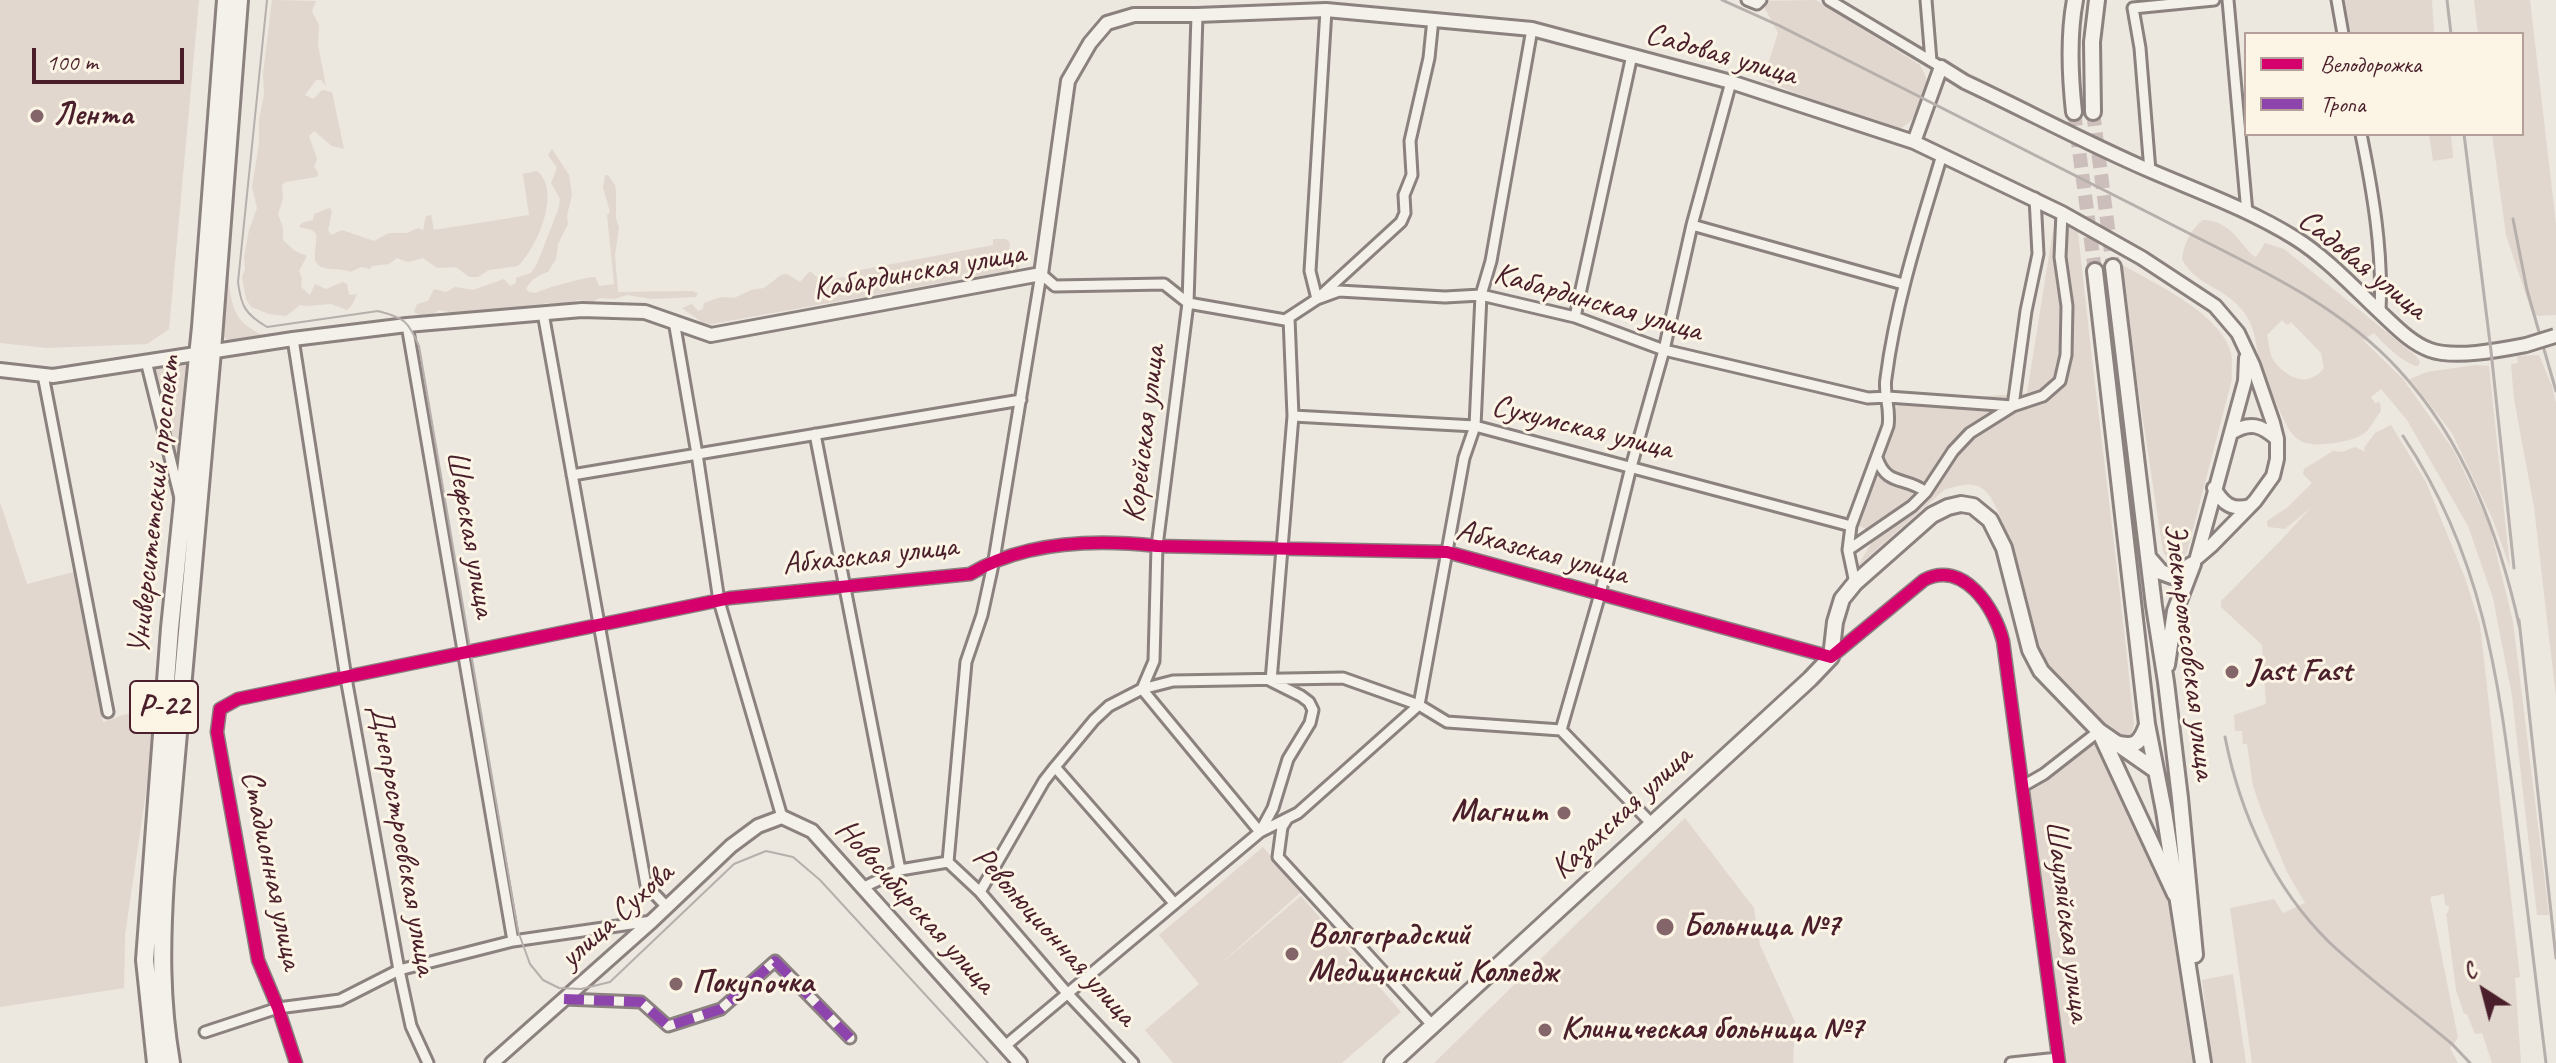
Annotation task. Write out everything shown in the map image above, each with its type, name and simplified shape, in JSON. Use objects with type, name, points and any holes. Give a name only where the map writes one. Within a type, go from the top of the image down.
[{"type":"highway","name":"Университетский проспект","points":[[171,1063],[165,1029],[160,951],[205,351],[226,0]]},
{"type":"highway","name":"Университетский проспект","points":[[156,1063],[145,960],[170,628],[205,351],[239,0]]},
{"type":"main road","points":[[2074,112],[2070,41],[2075,0]]},
{"type":"main road","points":[[2093,112],[2092,42],[2097,0]]},
{"type":"main road","name":"Электролесовская улица","points":[[2113,267],[2160,655],[2166,682],[2195,960],[2200,1044]]},
{"type":"main road","name":"Электролесовская улица","points":[[2095,271],[2147,724],[2203,1063]]},
{"type":"main road","points":[[1831,657],[1835,622],[1842,599],[1855,583],[1932,515],[1961,504],[1973,506],[1996,529],[2004,548],[2030,650],[2051,683],[2115,743],[2155,770],[2175,769]]},
{"type":"main road","points":[[2148,557],[2161,572],[2172,576],[2195,561]]},
{"type":"main road","points":[[2166,682],[2175,611],[2195,561]]},
{"type":"main road","name":"Казахская улица","points":[[1392,1063],[1831,657]]},
{"type":"main road","points":[[2115,743],[2135,744],[2142,738],[2147,724]]},
{"type":"main road","points":[[2099,731],[2178,900]]},
{"type":"street","points":[[1747,0],[1757,4],[1761,0]]},
{"type":"street","points":[[1829,0],[1936,64]]},
{"type":"street","points":[[1914,142],[1936,64],[1926,0]]},
{"type":"street","points":[[2150,171],[2140,48],[2133,8],[2214,0]]},
{"type":"street","points":[[2228,0],[2247,213]]},
{"type":"street","points":[[2337,0],[2343,32]]},
{"type":"street","points":[[1326,10],[1310,271],[1317,299],[1401,222],[1405,213],[1404,195],[1413,164],[1410,141],[1429,58],[1433,19]]},
{"type":"street","name":"Садовая улица","points":[[1041,274],[1068,81],[1090,43],[1107,23],[1134,15],[1326,10],[1532,29],[1731,82],[1914,142],[2035,198],[2140,256],[2202,296],[2223,313],[2243,343],[2277,439],[2277,459],[2273,476],[2250,506],[2195,561]]},
{"type":"street","name":"Корейская улица","points":[[1142,689],[1154,661],[1157,546],[1188,303],[1197,15]]},
{"type":"street","points":[[1005,1046],[1260,832],[1298,813],[1419,705],[1464,458],[1475,426],[1481,295],[1491,261],[1532,29]]},
{"type":"street","points":[[1575,317],[1632,55]]},
{"type":"street","name":"Садовая улица","points":[[1936,64],[1965,82],[2297,239],[2416,343],[2440,353],[2491,351],[2555,336]]},
{"type":"street","points":[[1561,730],[1600,594],[1731,82]]},
{"type":"street","points":[[2361,136],[2378,225],[2382,277],[2380,311]]},
{"type":"street","points":[[1855,583],[1848,550],[1851,526],[1888,426],[1891,411],[1885,382],[1903,284],[1942,155]]},
{"type":"street","points":[[2013,406],[2026,311],[2038,254],[2035,198]]},
{"type":"street","points":[[1848,550],[1912,506],[1970,433],[2013,406],[2043,396],[2060,381],[2066,355],[2067,306],[2060,257],[2062,213]]},
{"type":"street","points":[[1692,225],[1903,284]]},
{"type":"street","name":"Кабардинская улица","points":[[0,370],[53,376],[293,339],[407,325],[582,310],[645,312],[711,335],[1041,274],[1055,286],[1164,284],[1188,303],[1285,320],[1317,299],[1339,291],[1445,297],[1481,295],[1575,317],[1664,350],[1868,398],[2013,406]]},
{"type":"street","name":"Революционная улица","points":[[1041,274],[994,560],[982,615],[966,662],[948,862],[980,892],[1067,993],[1133,1063]]},
{"type":"street","points":[[543,313],[646,885],[667,907]]},
{"type":"street","points":[[1271,681],[1293,416],[1289,318]]},
{"type":"street","points":[[674,321],[719,601],[782,817]]},
{"type":"street","name":"Шефская улица","points":[[407,325],[513,941]]},
{"type":"street","name":"Днепростроевская улица","points":[[293,339],[346,678],[399,970],[411,1026],[428,1063]]},
{"type":"street","points":[[2195,561],[2245,381],[2243,343]]},
{"type":"street","points":[[146,361],[183,509]]},
{"type":"street","points":[[43,375],[108,712]]},
{"type":"street","points":[[572,475],[1021,400]]},
{"type":"street","name":"Сухумская улица","points":[[1293,416],[1475,426],[1851,526]]},
{"type":"street","points":[[2231,433],[2241,426],[2251,425],[2267,430],[2277,439]]},
{"type":"street","points":[[815,434],[900,870]]},
{"type":"street","points":[[1877,458],[1885,475],[1912,483],[1926,492]]},
{"type":"street","points":[[2214,488],[2219,497],[2232,507],[2250,506]]},
{"type":"street","name":"Абхазская улица","points":[[217,732],[220,709],[238,699],[730,598],[970,574],[994,560],[1063,545],[1123,542],[1157,546],[1447,552],[1831,657]]},
{"type":"street","points":[[1831,657],[1924,580],[1933,575],[1949,575],[1964,581],[1984,599],[2000,628],[2023,786]]},
{"type":"street","points":[[980,892],[1044,781],[1101,713],[1142,689],[1173,681],[1343,678],[1419,705],[1447,722],[1561,730],[1652,824]]},
{"type":"street","points":[[1260,832],[1273,808],[1288,759],[1310,723],[1313,710],[1301,696],[1271,681]]},
{"type":"street","points":[[1142,689],[1260,832]]},
{"type":"street","name":"Шауляйская улица","points":[[2059,1060],[2023,786],[2044,774],[2099,731]]},
{"type":"street","name":"Стадионная улица","points":[[217,732],[258,960],[296,1063]]},
{"type":"street","points":[[1055,767],[1174,903]]},
{"type":"street","name":"Новосибирская улица","points":[[782,817],[812,831],[1020,1063]]},
{"type":"street","name":"улица Сухова","points":[[492,1063],[652,921],[731,846],[758,826],[782,817]]},
{"type":"street","points":[[1289,817],[1282,827],[1278,857],[1433,1026]]},
{"type":"street","points":[[864,887],[900,870],[948,862]]},
{"type":"street","points":[[205,1032],[278,1008],[340,1000],[399,970],[513,941],[652,921]]},
{"type":"street","points":[[564,999],[641,1002],[668,1026],[721,1009],[775,961],[850,1038]]},
{"type":"street","points":[[2011,1063],[2059,1060]]},
{"type":"shaded area","points":[[0,0],[199,0],[169,329],[147,344],[47,348],[0,343]]},
{"type":"shaded area","points":[[272,0],[316,1],[312,11],[319,25],[318,45],[326,86],[321,80],[316,80],[305,95],[313,99],[322,90],[332,92],[344,149],[332,146],[314,131],[309,136],[317,159],[314,167],[317,177],[282,185],[283,199],[278,214],[283,240],[295,251],[307,256],[299,271],[301,287],[310,295],[315,284],[326,289],[343,282],[347,284],[349,295],[357,294],[347,310],[331,304],[300,305],[286,316],[251,307],[246,299],[242,277],[249,230],[257,208],[252,187]]},
{"type":"shaded area","points":[[1816,0],[1920,65],[1926,79],[1926,90],[1921,105],[1907,124],[1895,130],[1882,127],[1763,80],[1778,33],[1761,1]]},
{"type":"shaded area","points":[[2345,0],[2432,0],[2434,32],[2351,32]]},
{"type":"shaded area","points":[[2474,0],[2530,0],[2556,224],[2556,315],[2533,316],[2506,235],[2492,136],[2524,136],[2524,32],[2478,32]]},
{"type":"shaded area","points":[[2429,136],[2451,136],[2453,158],[2433,161]]},
{"type":"shaded area","points":[[552,149],[569,175],[572,195],[568,224],[548,272],[536,278],[526,289],[536,293],[595,277],[599,286],[614,284],[607,215],[610,212],[603,187],[605,175],[608,175],[616,192],[618,292],[692,291],[698,293],[696,297],[652,299],[627,295],[614,299],[599,298],[593,302],[578,300],[565,305],[546,303],[534,308],[469,314],[439,310],[429,317],[414,312],[417,304],[428,301],[434,289],[446,292],[455,287],[473,290],[504,279],[510,286],[516,283],[516,278],[531,273],[559,207],[560,199],[551,183],[557,168],[548,155]]},
{"type":"shaded area","points":[[537,171],[544,180],[547,205],[532,246],[518,266],[489,270],[478,277],[469,277],[456,267],[437,268],[423,258],[408,262],[397,258],[389,264],[370,269],[361,267],[350,272],[321,267],[315,260],[316,234],[299,227],[313,220],[314,214],[330,208],[328,230],[331,235],[342,230],[374,241],[389,233],[407,233],[418,228],[423,230],[426,216],[431,215],[434,230],[529,215],[523,174]]},
{"type":"shaded area","points":[[2055,218],[2078,232],[2128,663],[2134,725],[2130,738],[2118,738],[2052,678],[2037,654],[1999,513],[1989,495],[1978,486],[1964,485],[1944,490],[1858,566],[1877,533],[1856,525],[1898,403],[2027,393]]},
{"type":"shaded area","points":[[2203,220],[2225,227],[2256,257],[2265,243],[2284,249],[2420,362],[2418,366],[2408,362],[2374,333],[2363,340],[2403,379],[2453,449],[2489,523],[2513,622],[2549,915],[2537,915],[2512,696],[2493,598],[2468,526],[2407,420],[2381,389],[2371,397],[2375,403],[2380,402],[2381,411],[2367,431],[2358,437],[2315,444],[2294,436],[2263,374],[2249,320],[2233,300],[2195,276],[2182,259],[2189,237]],"holes":[[[2282,320],[2287,325],[2291,322],[2321,353],[2324,368],[2311,378],[2292,376],[2272,358],[2267,335]]]},
{"type":"shaded area","points":[[993,239],[1006,239],[1010,243],[1008,260],[1020,259],[1019,269],[706,325],[682,308],[692,304],[698,311],[703,309],[704,303],[721,297],[734,298],[764,288],[781,275],[787,274],[800,282],[810,271],[820,280],[846,277],[855,271],[993,245]]},
{"type":"shaded area","points":[[2119,263],[2200,312],[2225,338],[2231,353],[2232,379],[2187,552],[2182,559],[2175,561],[2167,558],[2163,551]]},
{"type":"shaded area","points":[[228,272],[237,314],[250,328],[272,339],[233,343],[221,336],[224,281]]},
{"type":"shaded area","points":[[2539,355],[2556,403],[2556,697],[2534,507],[2514,399],[2511,364],[2518,363],[2517,356]]},
{"type":"shaded area","points":[[171,362],[188,365],[191,375],[178,506],[173,505],[143,371]]},
{"type":"shaded area","points":[[2489,366],[2510,568],[2493,520],[2452,433],[2410,379],[2427,372]]},
{"type":"shaded area","points":[[2391,425],[2426,482],[2465,578],[2480,625],[2520,977],[2515,978],[2521,1063],[2492,1063],[2482,1033],[2475,1034],[2467,1014],[2464,1014],[2456,990],[2446,913],[2449,906],[2445,905],[2444,894],[2430,897],[2458,1038],[2450,1048],[2458,1063],[2252,1063],[2230,908],[2274,899],[2283,913],[2305,903],[2287,872],[2262,812],[2253,786],[2242,731],[2235,731],[2234,715],[2266,704],[2262,645],[2221,607],[2221,601],[2352,463],[2371,466],[2364,448],[2375,433]]},
{"type":"shaded area","points":[[2355,447],[2372,455],[2378,466],[2336,487],[2285,529],[2268,527],[2267,521],[2288,507],[2312,483],[2303,474],[2304,469],[2333,451],[2342,452]]},
{"type":"shaded area","points":[[0,502],[27,584],[74,572],[103,722],[159,703],[125,935],[124,988],[0,1007]]},
{"type":"shaded area","points":[[2098,738],[2170,894],[2197,1063],[2066,1063],[2028,787]]},
{"type":"shaded area","name":"Больница №7","points":[[1685,818],[1754,908],[1760,945],[1795,1022],[1793,1063],[1434,1063]]},
{"type":"shaded area","name":"Волгоградский Медицинский Колледж","points":[[1263,847],[1301,892],[1217,967],[1301,896],[1401,1012],[1342,1063],[1173,1063],[1145,1030],[1199,984],[1159,935]]},
{"type":"shaded area","points":[[2233,974],[2246,1063],[2212,1063],[2202,980]]},
{"type":"shaded area","points":[[1189,1010],[1197,1012],[1239,1063],[1182,1063],[1165,1043],[1163,1033],[1172,1016]]},
{"type":"shaded area","points":[[1586,1046],[1612,1063],[1560,1063],[1577,1048]]},
{"type":"tunnel","points":[[2074,112],[2095,271]]},
{"type":"tunnel","points":[[2093,112],[2113,267]]},
{"type":"tram line","points":[[267,0],[238,282],[241,297],[245,309],[267,327],[378,311],[404,322],[419,346],[518,931],[530,964],[543,980],[559,988],[581,989],[610,982],[734,864],[766,851],[793,857],[820,880],[988,1063]]},
{"type":"railway","points":[[1722,0],[1780,26],[2254,266],[2316,302],[2373,344],[2422,397],[2461,458],[2502,558],[2520,629]]},
{"type":"railway","points":[[2447,0],[2451,32]]},
{"type":"railway","points":[[2464,136],[2514,568]]},
{"type":"railway","points":[[2513,219],[2527,290],[2556,391]]},
{"type":"railway","points":[[2403,436],[2452,526],[2483,618],[2502,714],[2546,1063]]},
{"type":"railway","points":[[2519,620],[2556,958]]},
{"type":"railway","points":[[2225,737],[2250,821],[2275,873],[2309,921],[2359,969],[2452,1044],[2470,1063]]},
{"type":"marked path","points":[[564,999],[641,1002],[668,1026],[721,1009],[775,961],[850,1038]]},
{"type":"cycle path","points":[[296,1063],[258,960],[217,732],[220,709],[238,699],[730,598],[970,574],[1014,555],[1085,543],[1447,552],[1831,657],[1924,580],[1938,575],[1964,581],[1985,602],[2003,641],[2059,1063]]},
{"type":"place","name":"Лента","points":[[37,116]]},
{"type":"place","name":"Jast Fast","points":[[2232,672]]},
{"type":"place","name":"Магнит","points":[[1564,813]]},
{"type":"place","name":"Больница №7","points":[[1665,927]]},
{"type":"place","name":"Волгоградский Медицинский Колледж","points":[[1292,954]]},
{"type":"place","name":"Покупочка","points":[[676,984]]},
{"type":"place","name":"Клиническая больница №7","points":[[1545,1030]]}]
